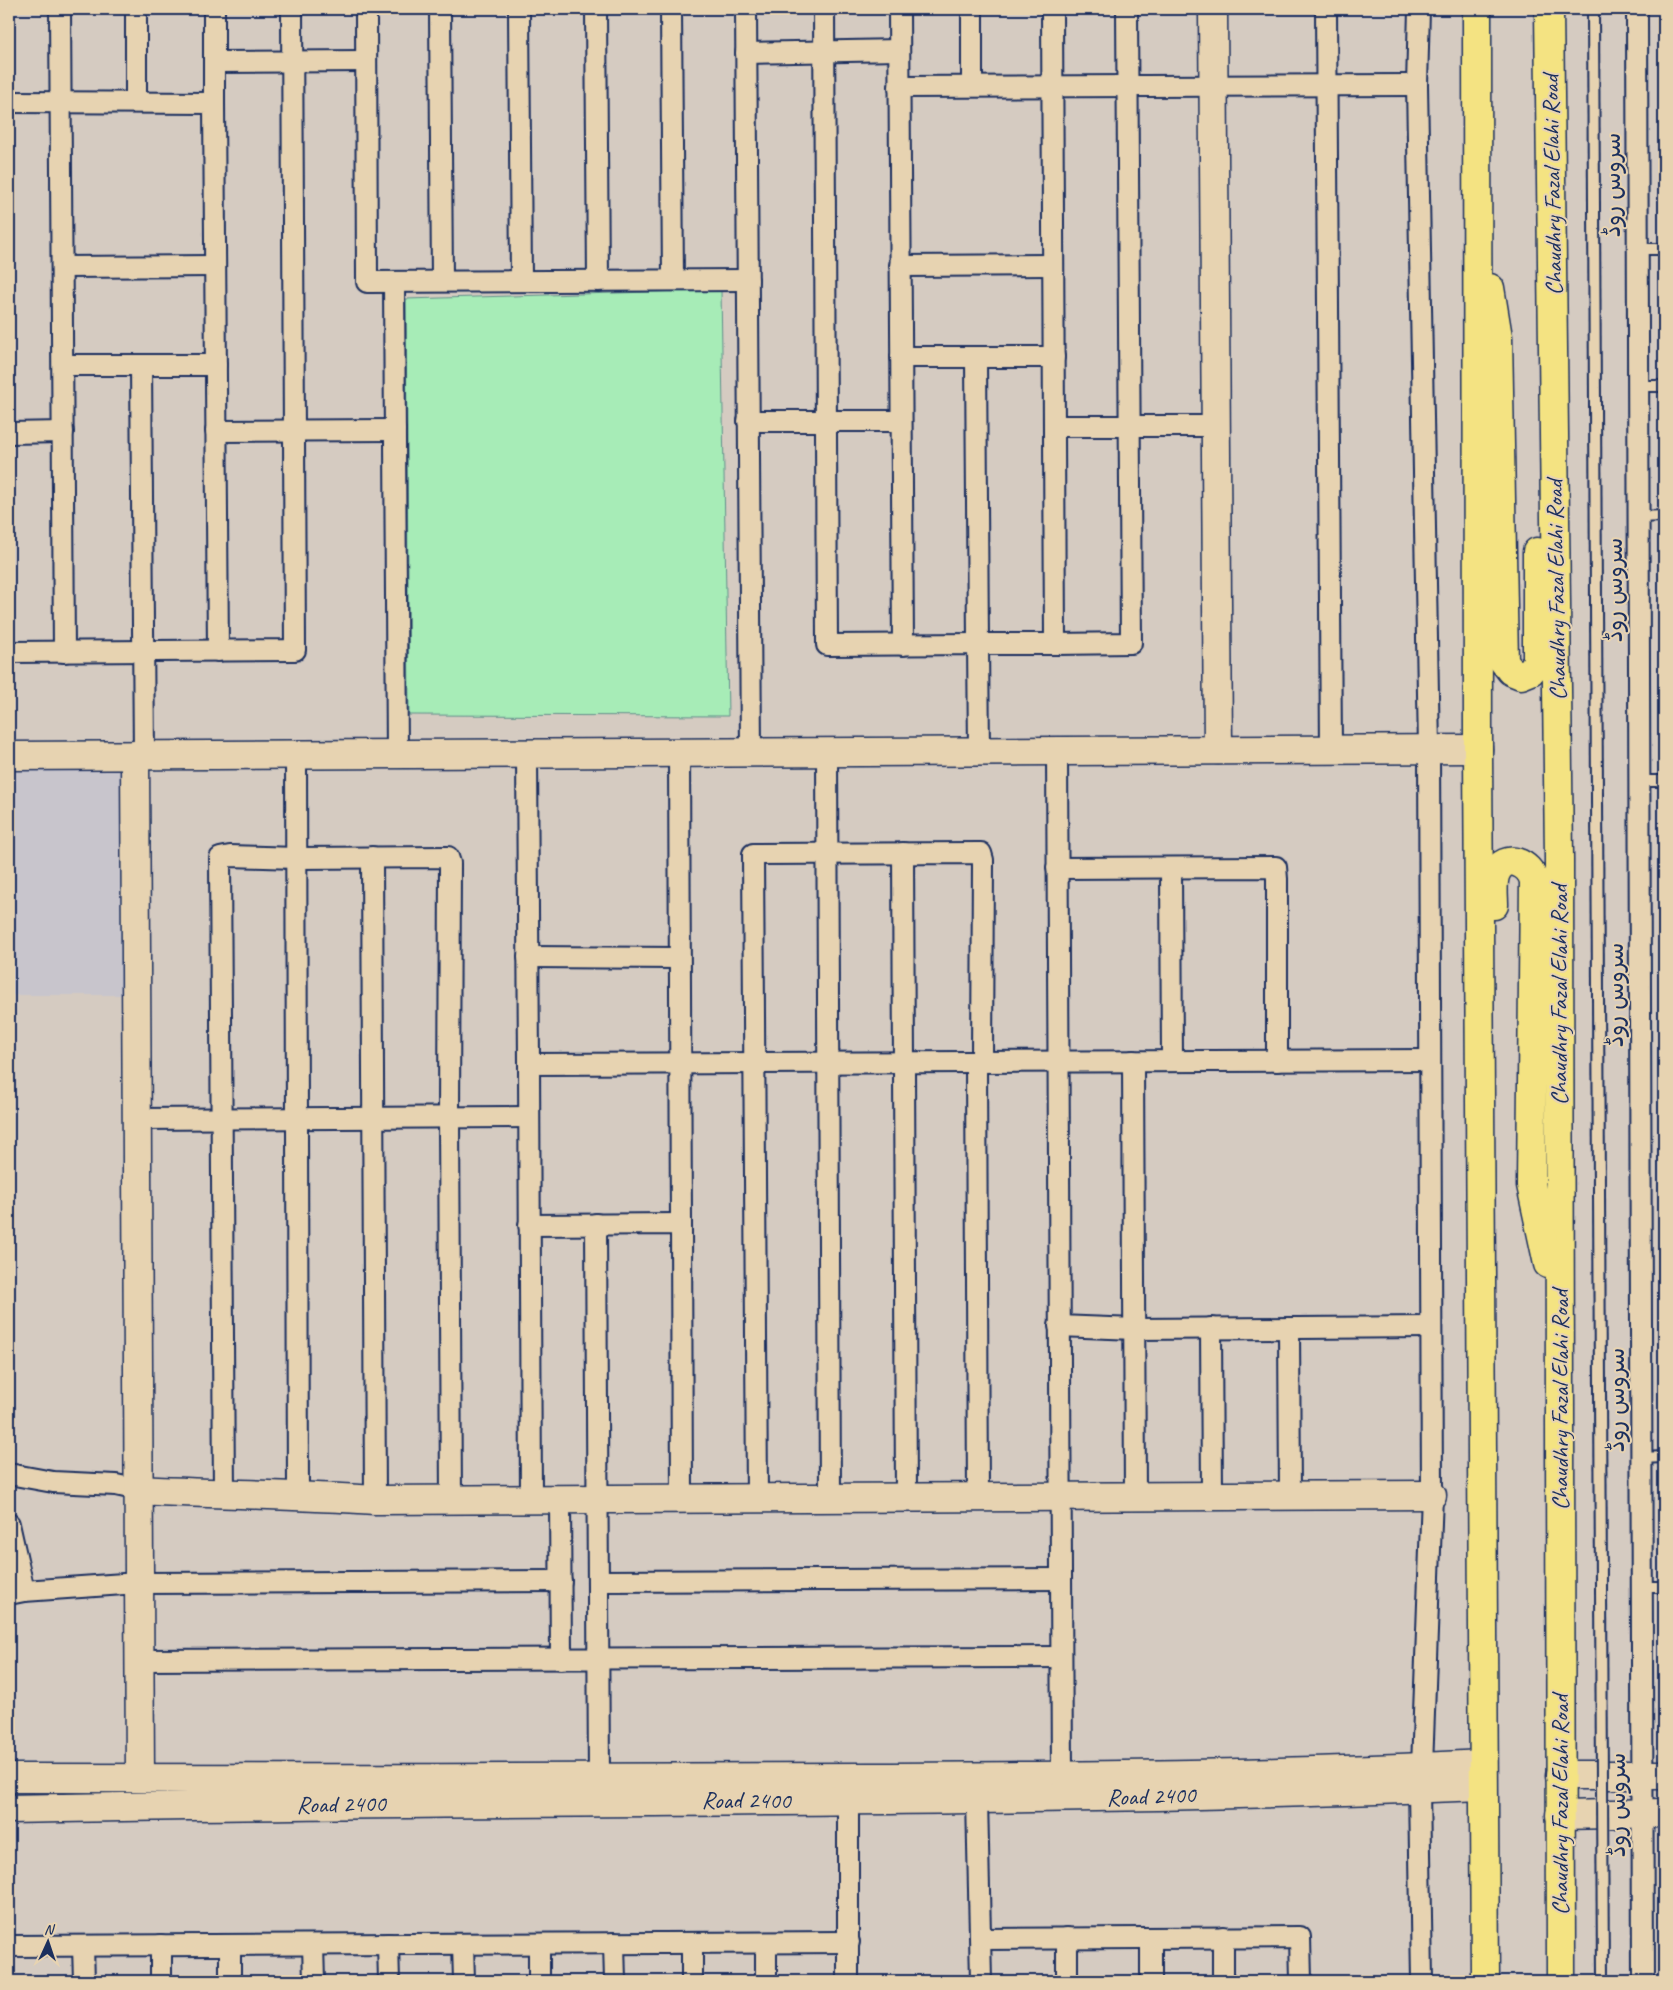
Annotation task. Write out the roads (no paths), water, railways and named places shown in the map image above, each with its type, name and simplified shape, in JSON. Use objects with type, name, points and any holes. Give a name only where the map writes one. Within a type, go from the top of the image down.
[{"type":"main road","points":[[1477,9],[1478,749],[1485,1981]]},
{"type":"main road","name":"Chaudhry Fazal Elahi Road","points":[[1549,9],[1559,858],[1561,1981]]},
{"type":"main road","points":[[1477,215],[1498,337],[1504,662],[1511,672],[1521,675],[1531,671],[1537,661],[1538,323],[1553,242]]},
{"type":"main road","points":[[1481,1235],[1493,1137],[1494,880],[1499,868],[1505,864],[1518,862],[1529,868],[1534,881],[1531,1185],[1560,1315]]},
{"type":"street","points":[[60,9],[64,652]]},
{"type":"street","points":[[136,9],[136,102]]},
{"type":"street","points":[[214,9],[218,651]]},
{"type":"street","points":[[9,652],[295,650],[292,9]]},
{"type":"street","points":[[366,9],[367,282],[748,280]]},
{"type":"street","points":[[440,9],[442,282]]},
{"type":"street","points":[[520,9],[521,281]]},
{"type":"street","points":[[596,9],[598,281]]},
{"type":"street","points":[[671,9],[673,280]]},
{"type":"street","points":[[746,9],[751,752]]},
{"type":"street","points":[[824,9],[827,645],[1131,643],[1127,9]]},
{"type":"street","points":[[899,9],[903,644]]},
{"type":"street","points":[[972,9],[972,86]]},
{"type":"street","points":[[1052,9],[1055,644]]},
{"type":"street","points":[[1213,9],[1218,750]]},
{"type":"street","points":[[1326,9],[1331,750]]},
{"type":"street","points":[[1419,9],[1417,85],[1430,749],[1432,1495],[1421,1778],[1422,1981]]},
{"type":"street","name":"سروس روڈ","points":[[1637,9],[1642,1587],[1653,1775],[1653,1813],[1643,1981]]},
{"type":"street","points":[[746,53],[899,50]]},
{"type":"street","points":[[214,62],[366,61]]},
{"type":"street","points":[[900,87],[1417,85]]},
{"type":"street","points":[[9,102],[61,104],[136,102],[214,103]]},
{"type":"street","points":[[900,266],[1053,265]]},
{"type":"street","points":[[62,267],[215,266]]},
{"type":"street","points":[[394,282],[397,754]]},
{"type":"street","points":[[976,357],[979,751]]},
{"type":"street","points":[[901,358],[1054,357]]},
{"type":"street","points":[[62,365],[216,365]]},
{"type":"street","points":[[140,1778],[136,1119],[139,755],[143,651],[141,365]]},
{"type":"street","points":[[748,421],[901,421]]},
{"type":"street","points":[[1054,426],[1216,426]]},
{"type":"street","points":[[216,431],[395,430]]},
{"type":"street","points":[[9,433],[63,432]]},
{"type":"street","points":[[9,756],[1478,749]]},
{"type":"street","points":[[1057,751],[1062,1776]]},
{"type":"street","points":[[827,752],[830,1498]]},
{"type":"street","points":[[527,753],[531,1499]]},
{"type":"street","points":[[679,753],[682,1498]]},
{"type":"street","points":[[296,754],[298,1495]]},
{"type":"street","points":[[903,853],[906,1497]]},
{"type":"street","points":[[756,1498],[753,854],[903,853],[981,853],[983,860],[979,1062],[978,1497]]},
{"type":"street","points":[[224,1495],[220,858],[230,856],[296,858],[448,857],[450,863],[451,1500]]},
{"type":"street","points":[[372,857],[375,1500]]},
{"type":"street","points":[[1057,868],[1276,868],[1278,879],[1277,1061]]},
{"type":"street","points":[[1171,868],[1172,1061]]},
{"type":"street","points":[[528,957],[679,958]]},
{"type":"street","points":[[528,1064],[1430,1060]]},
{"type":"street","points":[[1133,1061],[1135,1496]]},
{"type":"street","points":[[136,1119],[529,1117]]},
{"type":"street","points":[[529,1224],[681,1224]]},
{"type":"street","points":[[596,1224],[599,1779]]},
{"type":"street","points":[[1059,1326],[1134,1329],[1431,1327]]},
{"type":"street","points":[[1211,1328],[1212,1496]]},
{"type":"street","points":[[1289,1328],[1290,1496]]},
{"type":"street","points":[[9,1474],[53,1482],[116,1485],[138,1490],[224,1495],[298,1495],[375,1500],[1432,1495]]},
{"type":"street","points":[[560,1499],[561,1659]]},
{"type":"street","points":[[9,1524],[16,1592],[138,1583],[561,1581]]},
{"type":"street","points":[[598,1581],[1061,1579]]},
{"type":"street","points":[[139,1660],[1061,1656]]},
{"type":"street","name":"Road 2400","points":[[9,1809],[977,1799],[1483,1775]]},
{"type":"street","points":[[1560,1775],[1653,1775]]},
{"type":"street","name":"Road 2400","points":[[9,1778],[599,1779],[1062,1776],[1421,1778]]},
{"type":"street","points":[[977,1799],[981,1981]]},
{"type":"street","points":[[848,1800],[848,1981]]},
{"type":"street","points":[[1560,1815],[1653,1813]]},
{"type":"street","points":[[980,1939],[1300,1937],[1301,1981]]},
{"type":"street","points":[[1067,1938],[1067,1981]]},
{"type":"street","points":[[1150,1981],[1151,1938]]},
{"type":"street","points":[[1223,1938],[1223,1981]]},
{"type":"street","points":[[9,1946],[849,1942]]},
{"type":"street","points":[[614,1943],[615,1981]]},
{"type":"street","points":[[692,1943],[692,1981]]},
{"type":"street","points":[[766,1943],[766,1981]]},
{"type":"street","points":[[388,1944],[389,1981]]},
{"type":"street","points":[[463,1944],[464,1981]]},
{"type":"street","points":[[539,1944],[539,1981]]},
{"type":"street","points":[[161,1945],[161,1981]]},
{"type":"street","points":[[230,1945],[230,1981]]},
{"type":"street","points":[[313,1945],[314,1981]]},
{"type":"street","points":[[83,1946],[84,1981]]},
{"type":"lane","points":[[1594,9],[1603,1981]]},
{"type":"lane","points":[[1638,249],[1664,249]]},
{"type":"lane","points":[[1638,386],[1664,386]]},
{"type":"lane","points":[[1638,517],[1664,516]]},
{"type":"lane","points":[[1639,781],[1664,781]]},
{"type":"lane","points":[[1641,1458],[1664,1457]]},
{"type":"lane","points":[[1642,1587],[1664,1587]]}]
